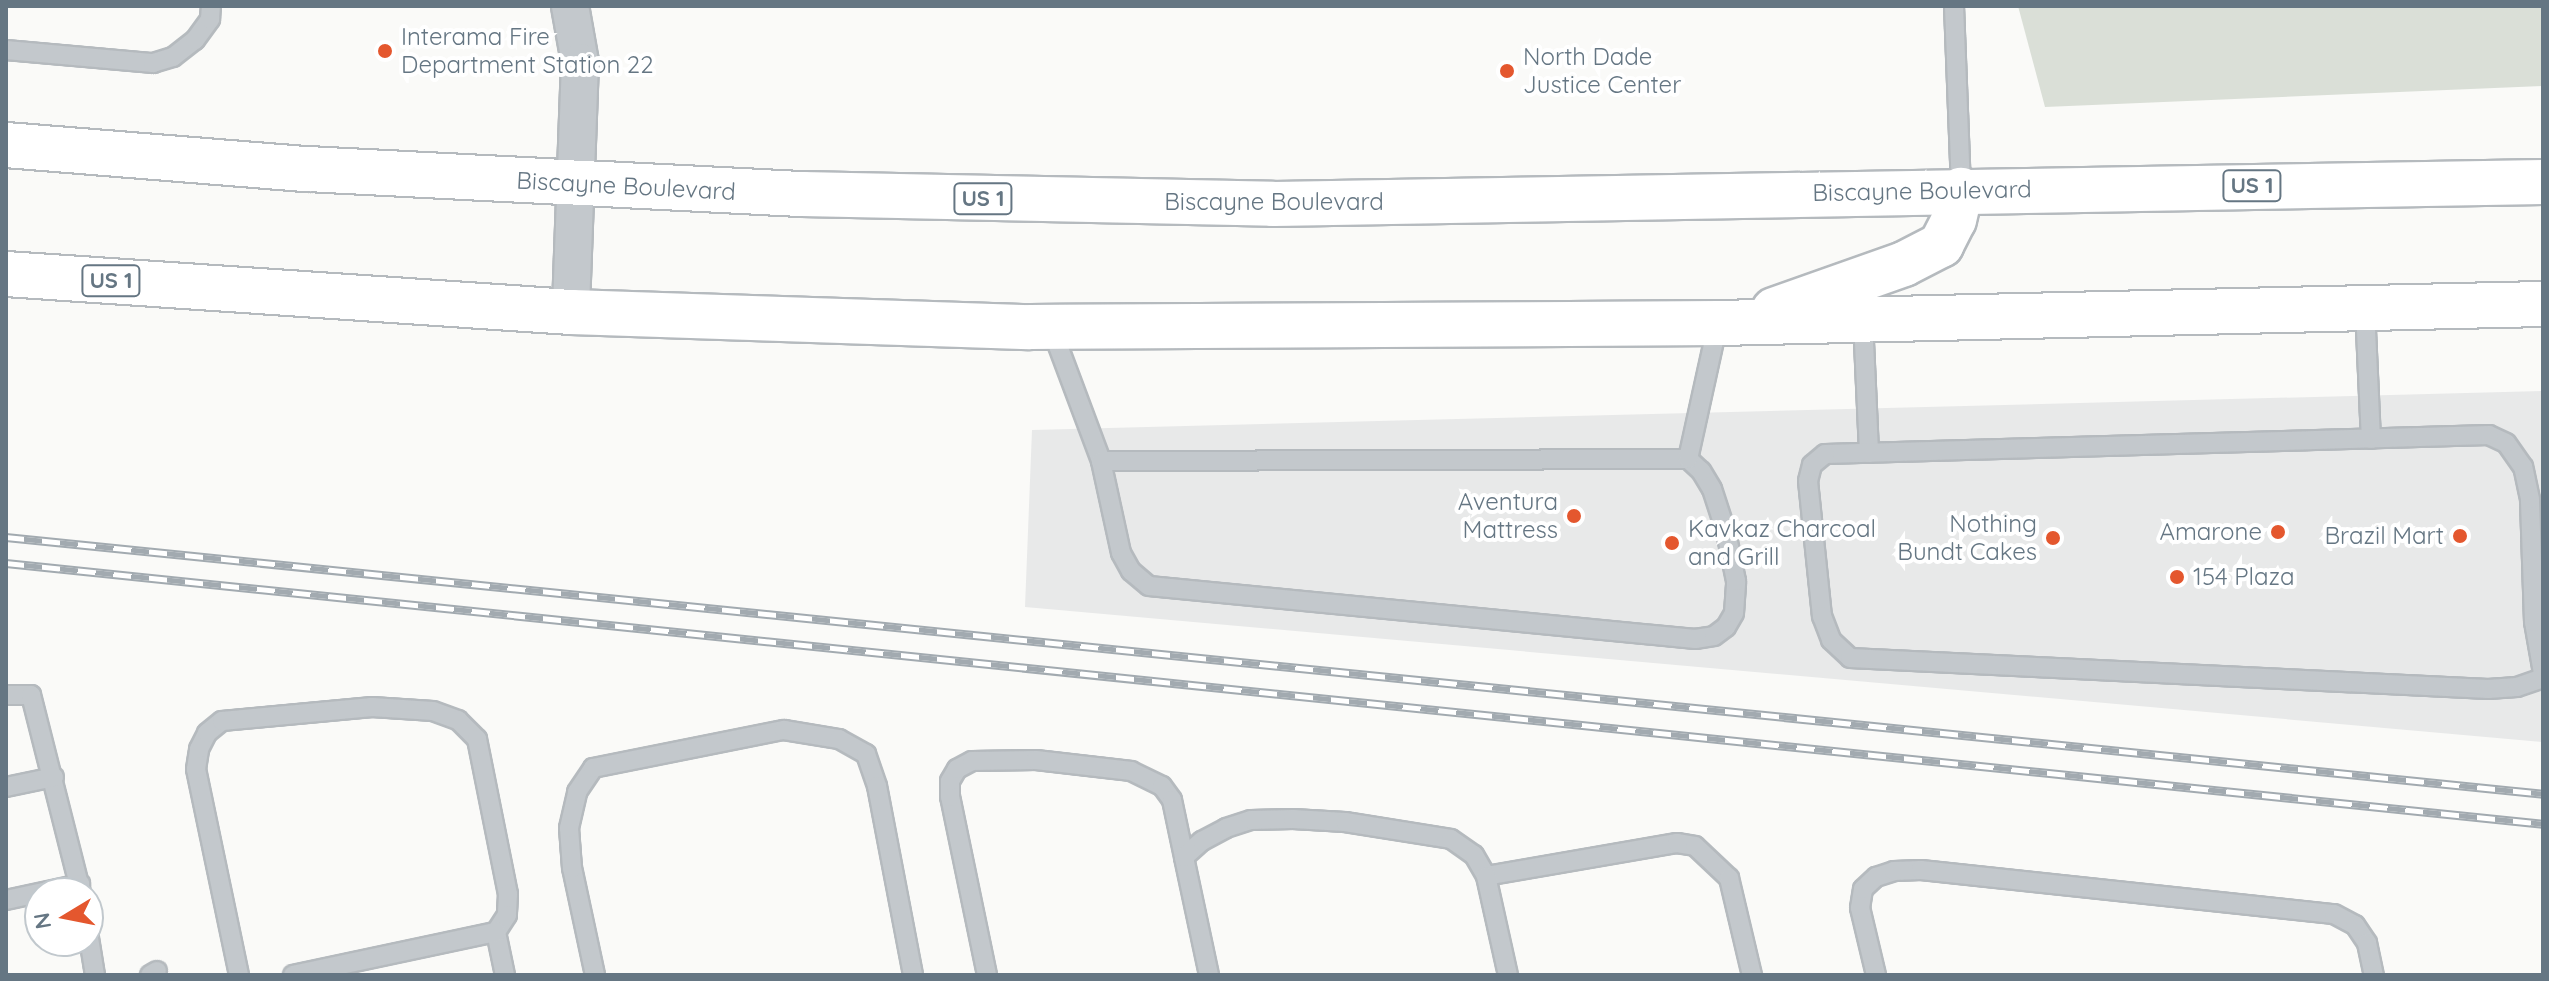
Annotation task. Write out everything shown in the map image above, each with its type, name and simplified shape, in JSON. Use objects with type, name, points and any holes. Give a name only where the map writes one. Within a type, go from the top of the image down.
[{"type":"main road","name":"Biscayne Boulevard","points":[[6,145],[307,169],[802,194],[1273,204],[2543,182]]},
{"type":"main road","points":[[1729,323],[1904,264],[1941,245],[1954,220],[1961,190]]},
{"type":"main road","name":"US 1","points":[[6,274],[571,312],[1051,327],[1729,323],[2543,304]]},
{"type":"street","points":[[570,6],[580,62],[571,312]]},
{"type":"lane","points":[[6,50],[153,63],[173,57],[195,40],[210,19],[211,6]]},
{"type":"lane","points":[[1954,6],[1961,190]]},
{"type":"lane","points":[[2365,308],[2371,439]]},
{"type":"lane","points":[[1863,320],[1869,453]]},
{"type":"lane","points":[[1688,459],[1729,323]]},
{"type":"lane","points":[[1051,327],[1101,461],[1121,553],[1131,571],[1149,586],[1695,639],[1714,636],[1726,627],[1734,613],[1736,581],[1712,489],[1701,471],[1688,459],[1101,461]]},
{"type":"lane","points":[[2489,435],[2506,443],[2523,467],[2530,499],[2534,622],[2543,675],[2517,687],[2488,689],[1850,658],[1831,640],[1822,616],[1808,481],[1812,465],[1825,454],[2371,439],[2489,435]]},
{"type":"lane","points":[[6,695],[31,695],[78,877]]},
{"type":"lane","points":[[239,975],[196,769],[199,749],[207,733],[222,721],[372,707],[433,711],[458,720],[477,739],[508,894],[507,915],[496,932],[505,975]]},
{"type":"lane","points":[[595,975],[572,868],[569,828],[577,792],[593,768],[784,730],[839,739],[866,754],[877,786],[913,975]]},
{"type":"lane","points":[[987,975],[950,797],[950,781],[957,769],[972,761],[1036,760],[1131,771],[1162,786],[1172,800],[1209,975]]},
{"type":"lane","points":[[6,787],[54,777]]},
{"type":"lane","points":[[1184,857],[1214,834],[1251,820],[1345,822],[1451,839],[1474,855],[1486,876],[1508,975]]},
{"type":"lane","points":[[1486,876],[1677,843],[1695,846],[1729,878],[1752,975]]},
{"type":"lane","points":[[1876,975],[1860,908],[1863,889],[1876,877],[1894,871],[1921,870],[2334,914],[2355,925],[2367,943],[2374,975]]},
{"type":"lane","points":[[293,975],[496,932]]},
{"type":"shaded area","points":[[2018,6],[2543,6],[2543,86],[2045,107]]},
{"type":"shaded area","points":[[2543,391],[2543,742],[1025,607],[1032,430]]},
{"type":"railway","points":[[6,537],[2543,794]]},
{"type":"railway","points":[[6,563],[2543,824]]},
{"type":"place","name":"Interama Fire Department Station 22","points":[[385,51]]},
{"type":"place","name":"North Dade Justice Center","points":[[1507,71]]},
{"type":"place","name":"Aventura Mattress","points":[[1574,516]]},
{"type":"place","name":"Amarone","points":[[2278,532]]},
{"type":"place","name":"Brazil Mart","points":[[2460,536]]},
{"type":"place","name":"Nothing Bundt Cakes","points":[[2053,538]]},
{"type":"place","name":"Kavkaz Charcoal and Grill","points":[[1672,543]]},
{"type":"place","name":"154 Plaza","points":[[2177,577]]}]
